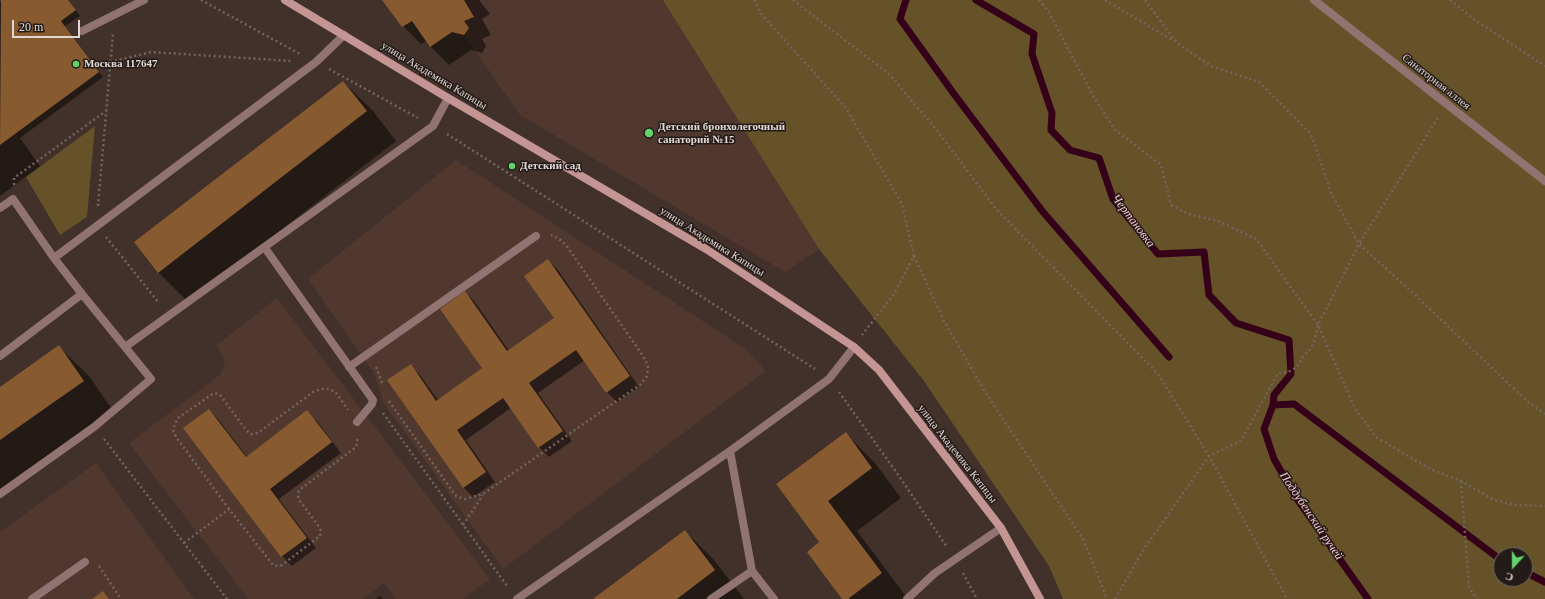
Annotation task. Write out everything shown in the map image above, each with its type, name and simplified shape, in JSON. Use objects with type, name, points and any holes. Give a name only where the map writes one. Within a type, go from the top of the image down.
[{"type":"street","name":"улица Академика Капицы","points":[[285,0],[344,34],[448,98],[706,248],[854,347],[879,370],[1001,528],[1040,599]]},
{"type":"lane","points":[[82,31],[144,0]]},
{"type":"lane","name":"Санаторная аллея","points":[[1314,0],[1545,181]]},
{"type":"lane","points":[[54,258],[316,62],[344,34]]},
{"type":"lane","points":[[125,347],[433,126],[448,98]]},
{"type":"lane","points":[[0,208],[13,199],[54,258],[151,379],[94,427],[0,494]]},
{"type":"lane","points":[[349,366],[536,236]]},
{"type":"lane","points":[[265,248],[373,400],[372,404],[357,422]]},
{"type":"lane","points":[[0,356],[82,294]]},
{"type":"lane","points":[[517,599],[730,451],[829,379],[854,347]]},
{"type":"lane","points":[[730,451],[752,571],[774,599]]},
{"type":"lane","points":[[907,599],[936,573],[1001,528]]},
{"type":"lane","points":[[32,599],[85,562]]},
{"type":"lane","points":[[711,599],[752,571]]},
{"type":"path","points":[[202,0],[433,126],[829,379],[899,476],[956,560],[977,599]]},
{"type":"path","points":[[754,0],[762,15],[845,107],[902,204],[914,256],[944,321],[987,395],[1083,539],[1107,599]]},
{"type":"path","points":[[793,0],[889,74],[935,128],[997,210],[1158,374],[1209,456],[1287,599]]},
{"type":"path","points":[[1040,0],[1048,11],[1095,99],[1114,130],[1161,165],[1171,205],[1188,214],[1218,221],[1256,239],[1318,325],[1355,408],[1376,437],[1430,469],[1461,482],[1494,500],[1516,505],[1545,506]]},
{"type":"path","points":[[1105,0],[1176,42],[1211,66],[1259,82],[1311,134],[1331,193],[1359,244],[1529,403],[1545,414]]},
{"type":"path","points":[[1145,0],[1176,42]]},
{"type":"path","points":[[1450,0],[1475,20],[1545,66]]},
{"type":"path","points":[[114,15],[97,226],[169,316]]},
{"type":"path","points":[[110,62],[151,52],[316,62]]},
{"type":"path","points":[[1116,599],[1144,549],[1209,456],[1241,441],[1278,373],[1288,372],[1298,367],[1303,356],[1311,349],[1318,325],[1359,244],[1447,104]]},
{"type":"path","points":[[13,199],[14,178],[106,111]]},
{"type":"path","points":[[387,395],[390,402],[456,496],[466,498],[483,494],[640,384],[647,376],[648,366],[643,356],[566,246],[558,238],[547,234],[536,236]]},
{"type":"path","points":[[854,347],[894,294],[914,256]]},
{"type":"path","points":[[370,352],[384,388]]},
{"type":"path","points":[[321,389],[330,389],[337,394],[357,422],[359,430],[356,447],[302,488],[299,491],[298,496],[319,527],[321,531],[320,536],[282,565],[273,565],[229,509],[176,437],[174,430],[178,418],[215,393],[220,395],[251,434],[255,434],[313,392],[321,389]]},
{"type":"path","points":[[373,400],[508,587]]},
{"type":"path","points":[[94,427],[227,599]]},
{"type":"path","points":[[1461,482],[1469,587],[1477,599]]},
{"type":"path","points":[[464,525],[483,494]]},
{"type":"path","points":[[184,543],[229,509]]},
{"type":"path","points":[[85,562],[97,564],[121,599]]},
{"type":"shaded area","name":"Детский бронхолегочный санаторий №15","points":[[382,0],[664,0],[819,249],[785,272],[520,115],[464,35],[452,32],[430,47],[412,21],[402,27]]},
{"type":"shaded area","points":[[663,0],[1545,0],[1545,599],[1063,599],[1049,566],[924,381],[819,249]]},
{"type":"shaded area","points":[[95,126],[87,217],[60,235],[26,177]]},
{"type":"shaded area","points":[[456,160],[744,348],[766,371],[503,569],[383,402],[373,372],[308,279]]},
{"type":"shaded area","points":[[277,298],[490,579],[463,599],[396,599],[384,583],[363,599],[248,599],[129,443],[221,374],[225,363],[217,345]]},
{"type":"shaded area","points":[[96,463],[194,599],[0,599],[0,532]]},
{"type":"building","points":[[1,0],[68,0],[76,10],[61,21],[99,72],[0,145]]},
{"type":"building","points":[[382,0],[464,0],[474,17],[464,21],[469,28],[464,35],[452,32],[430,47],[412,21],[402,27]]},
{"type":"building","points":[[343,81],[367,111],[158,273],[134,242]]},
{"type":"building","points":[[548,259],[630,376],[606,393],[576,350],[529,383],[563,431],[538,448],[503,398],[457,430],[486,472],[463,488],[387,380],[411,364],[436,401],[482,368],[440,309],[465,291],[507,351],[554,318],[524,276]]},
{"type":"building","points":[[59,345],[84,381],[0,440],[0,387]]},
{"type":"building","points":[[209,409],[246,457],[307,410],[332,442],[270,489],[307,538],[281,557],[183,428]]},
{"type":"building","points":[[846,432],[872,468],[828,501],[882,573],[848,599],[842,599],[807,552],[819,542],[776,484]]},
{"type":"building","points":[[685,530],[715,570],[677,599],[593,599]]},
{"type":"building","points":[[103,591],[109,599],[92,599]]},
{"type":"waterway","points":[[906,0],[900,19],[954,94],[1043,212],[1169,357]]},
{"type":"waterway","name":"Чертановка","points":[[976,0],[1034,34],[1032,54],[1052,113],[1051,130],[1070,150],[1099,158],[1113,199],[1158,254],[1204,252],[1209,295],[1236,323],[1289,340],[1291,374],[1274,395],[1273,405],[1264,429],[1274,459],[1297,499],[1368,599]]},
{"type":"waterway","points":[[1273,405],[1294,404],[1493,554]]},
{"type":"waterway","points":[[1533,576],[1545,582]]},
{"type":"place","name":"Москва 117647","points":[[76,64]]},
{"type":"place","name":"Детский бронхолегочный санаторий №15","points":[[649,133]]},
{"type":"place","name":"Детский сад","points":[[512,166]]},
{"type":"water label","name":"Поддубенский ручей","points":[[1311,516]]}]
